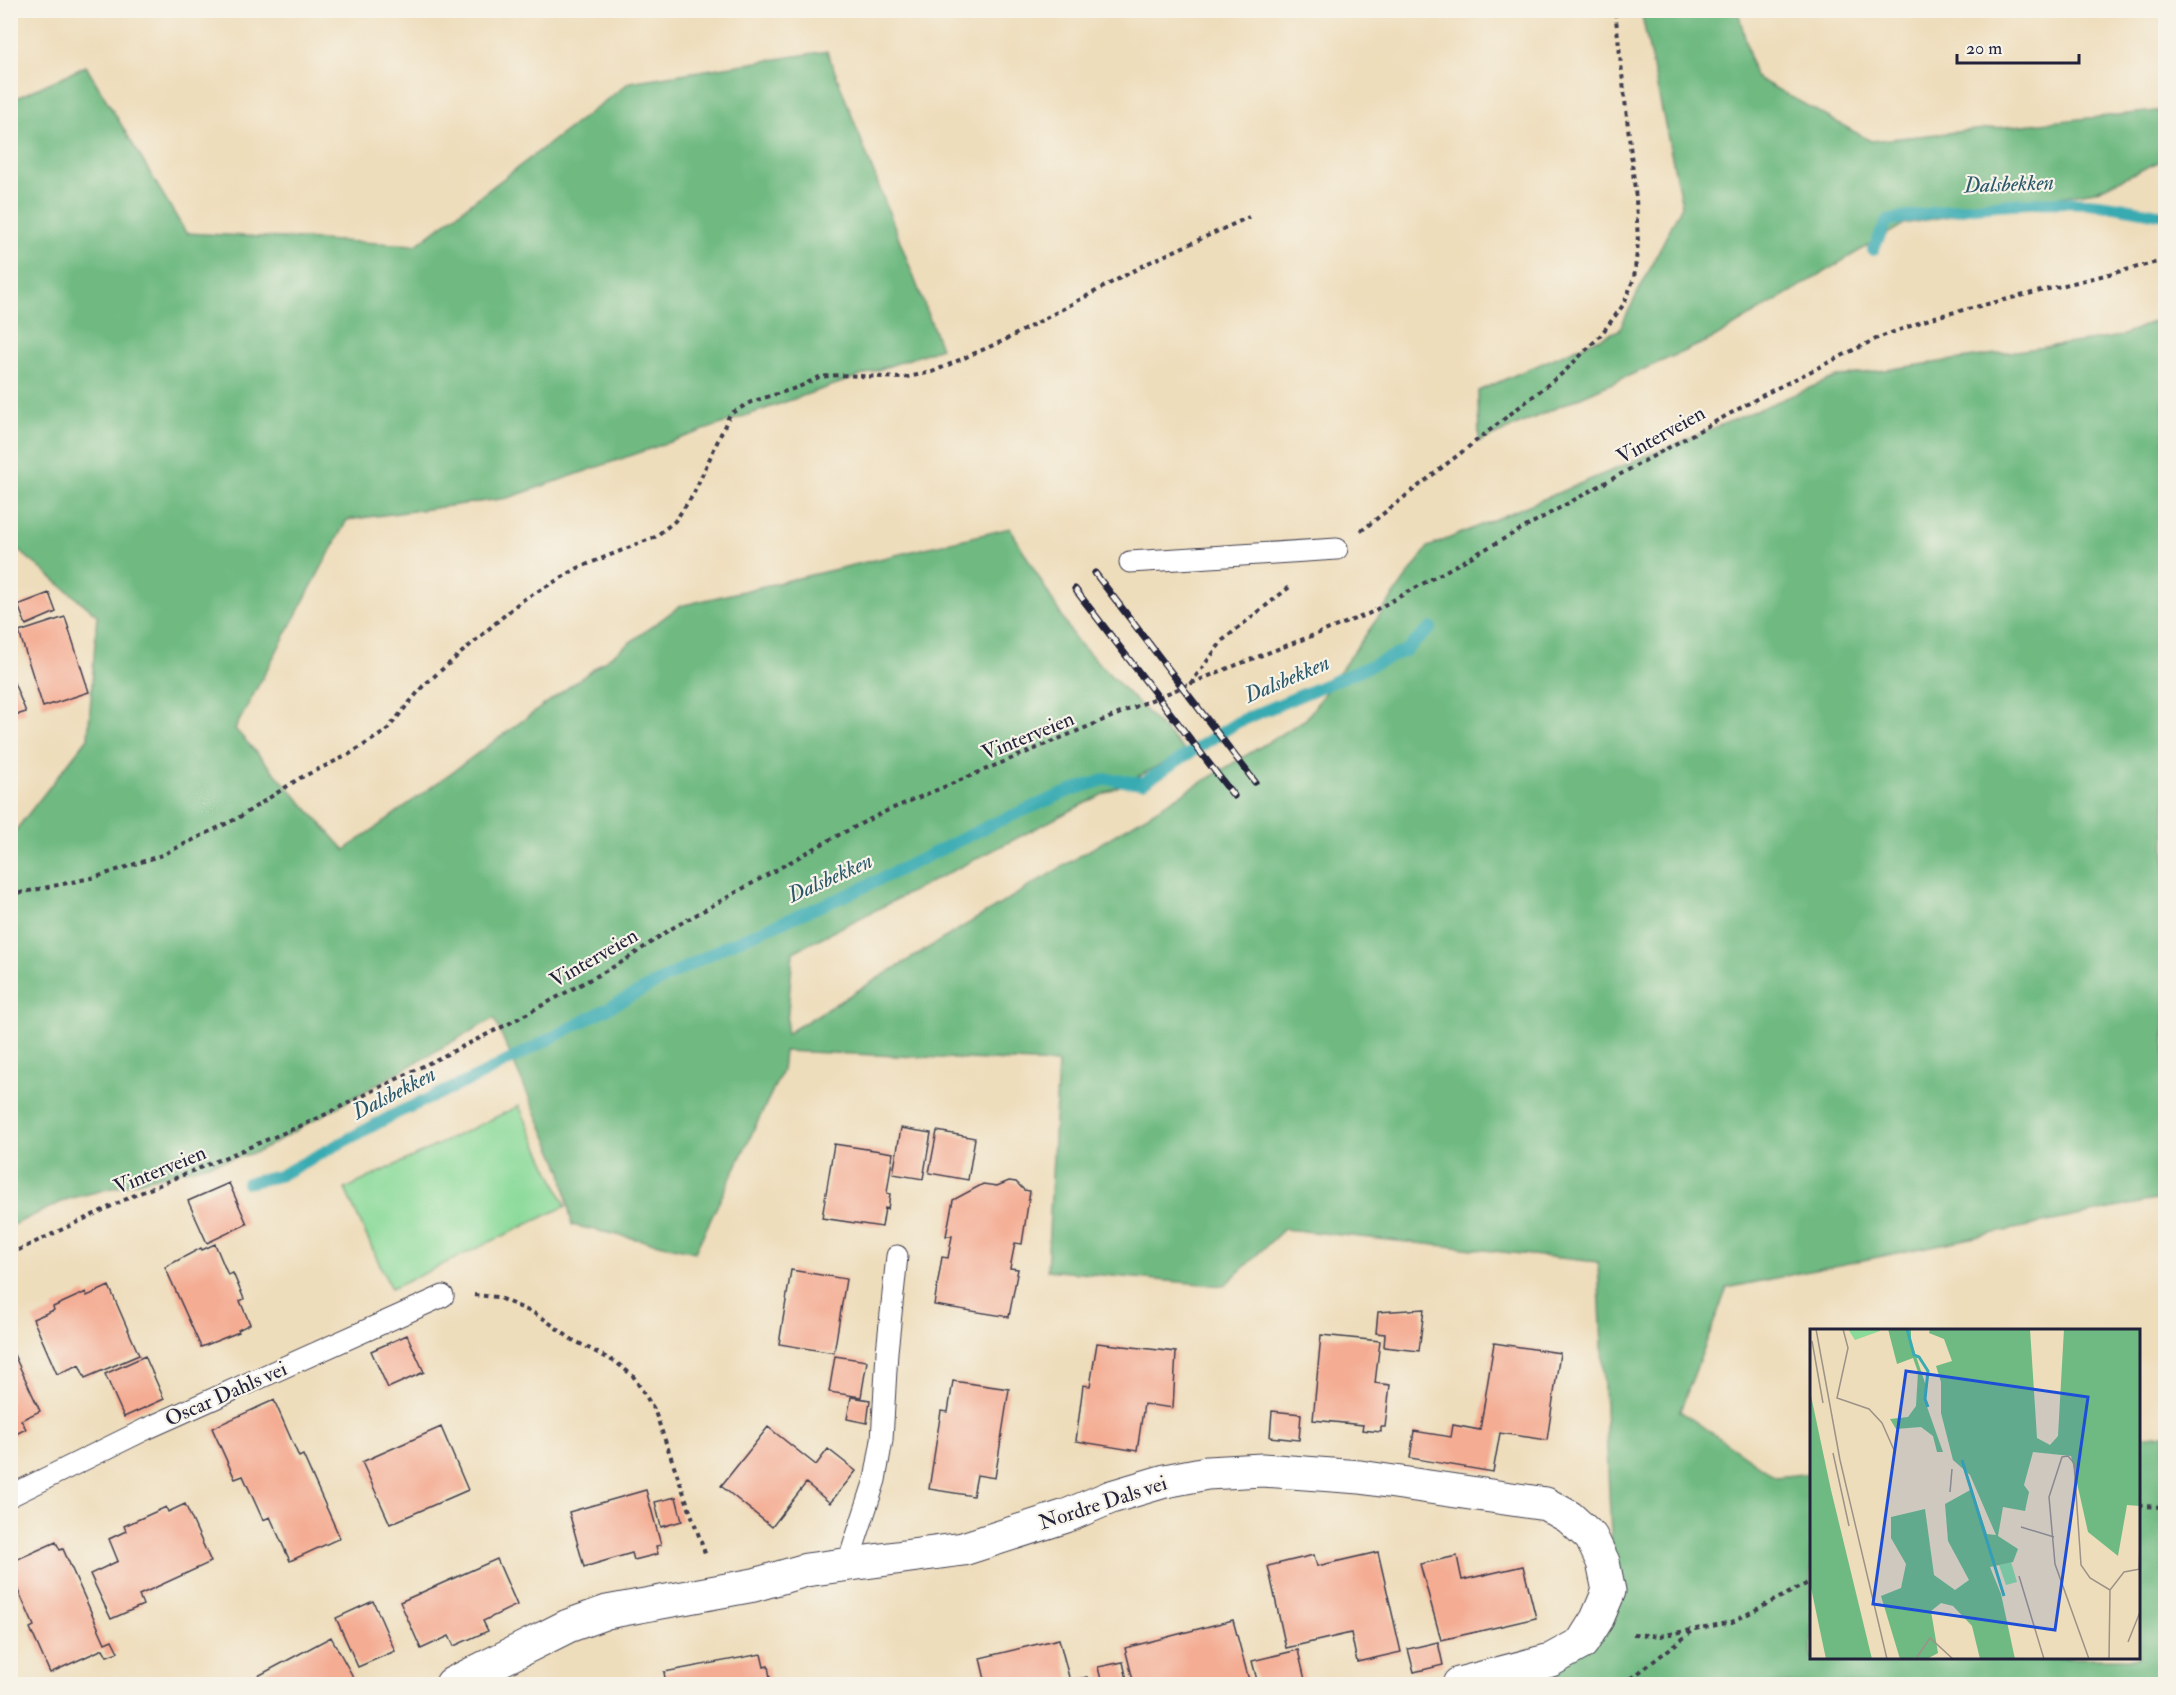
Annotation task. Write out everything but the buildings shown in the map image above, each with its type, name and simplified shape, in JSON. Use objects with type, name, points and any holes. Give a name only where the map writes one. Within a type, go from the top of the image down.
[{"type":"street","name":"Nordre Dals vei","points":[[452,1684],[568,1626],[607,1612],[754,1585],[806,1570],[963,1549],[1066,1516],[1111,1497],[1186,1477],[1262,1470],[1360,1477],[1546,1504],[1569,1517],[1591,1537],[1603,1562],[1609,1591],[1598,1619],[1582,1643],[1551,1660],[1459,1684]]},
{"type":"lane","points":[[1130,562],[1337,549]]},
{"type":"lane","points":[[847,1566],[875,1480],[882,1440],[887,1352],[897,1256]]},
{"type":"lane","name":"Oscar Dahls vei","points":[[10,1496],[146,1429],[443,1296]]},
{"type":"path","points":[[1337,549],[1564,372],[1599,336],[1624,304],[1634,278],[1638,243],[1636,199],[1616,10]]},
{"type":"path","points":[[10,895],[96,878],[162,855],[238,818],[300,778],[348,755],[386,731],[423,686],[521,601],[578,568],[655,537],[675,521],[693,495],[730,414],[751,402],[799,387],[819,377],[839,375],[903,378],[932,372],[1005,339],[1149,263],[1249,217]]},
{"type":"path","name":"Vinterveien","points":[[10,1254],[124,1200],[312,1121],[498,1029],[624,961],[669,930],[831,839],[884,812],[1190,684],[1368,614],[1769,392],[1880,337],[1935,317],[2166,260]]},
{"type":"path","points":[[1190,684],[1223,640],[1293,584]]},
{"type":"path","points":[[443,1296],[497,1297],[514,1303],[540,1316],[571,1339],[617,1363],[633,1376],[654,1409],[718,1591]]},
{"type":"path","points":[[2140,1506],[2166,1507]]},
{"type":"path","points":[[1582,1643],[1600,1636],[1660,1636],[1732,1622],[1810,1582]]},
{"type":"path","points":[[1624,1684],[1696,1628]]},
{"type":"green space","points":[[1641,11],[1738,11],[1755,77],[1871,141],[2165,110],[2165,159],[2095,191],[1904,224],[1714,338],[1479,442],[1478,391],[1619,330],[1682,205]]},
{"type":"green space","points":[[827,51],[941,348],[508,498],[347,520],[235,729],[345,850],[680,606],[1010,528],[1075,639],[1186,752],[793,952],[786,1034],[1306,719],[1428,547],[1836,377],[2121,336],[2165,316],[2165,1198],[1727,1288],[1680,1411],[1776,1477],[1810,1473],[1810,1659],[2140,1659],[2140,1437],[2165,1434],[2165,1684],[1437,1684],[1615,1618],[1598,1262],[1284,1229],[1224,1286],[1047,1270],[1058,1063],[784,1051],[782,1071],[695,1252],[572,1225],[562,1172],[494,1018],[258,1152],[68,1199],[11,1226],[11,836],[88,738],[97,615],[11,544],[10,101],[86,66],[186,233],[416,245],[630,82]]},
{"type":"green space","points":[[519,1106],[566,1206],[391,1289],[345,1189]]},
{"type":"waterway","name":"Dalsbekken","points":[[1873,250],[1887,221],[1962,208],[2037,203],[2088,203],[2166,215]]},
{"type":"waterway","name":"Dalsbekken","points":[[247,1183],[279,1176],[399,1112],[479,1076],[728,945],[854,892],[997,822],[1072,790],[1107,779],[1143,783],[1238,722],[1405,651],[1431,628]]},
{"type":"railway","points":[[1095,573],[1255,782]]},
{"type":"railway","points":[[1075,589],[1234,796]]}]
